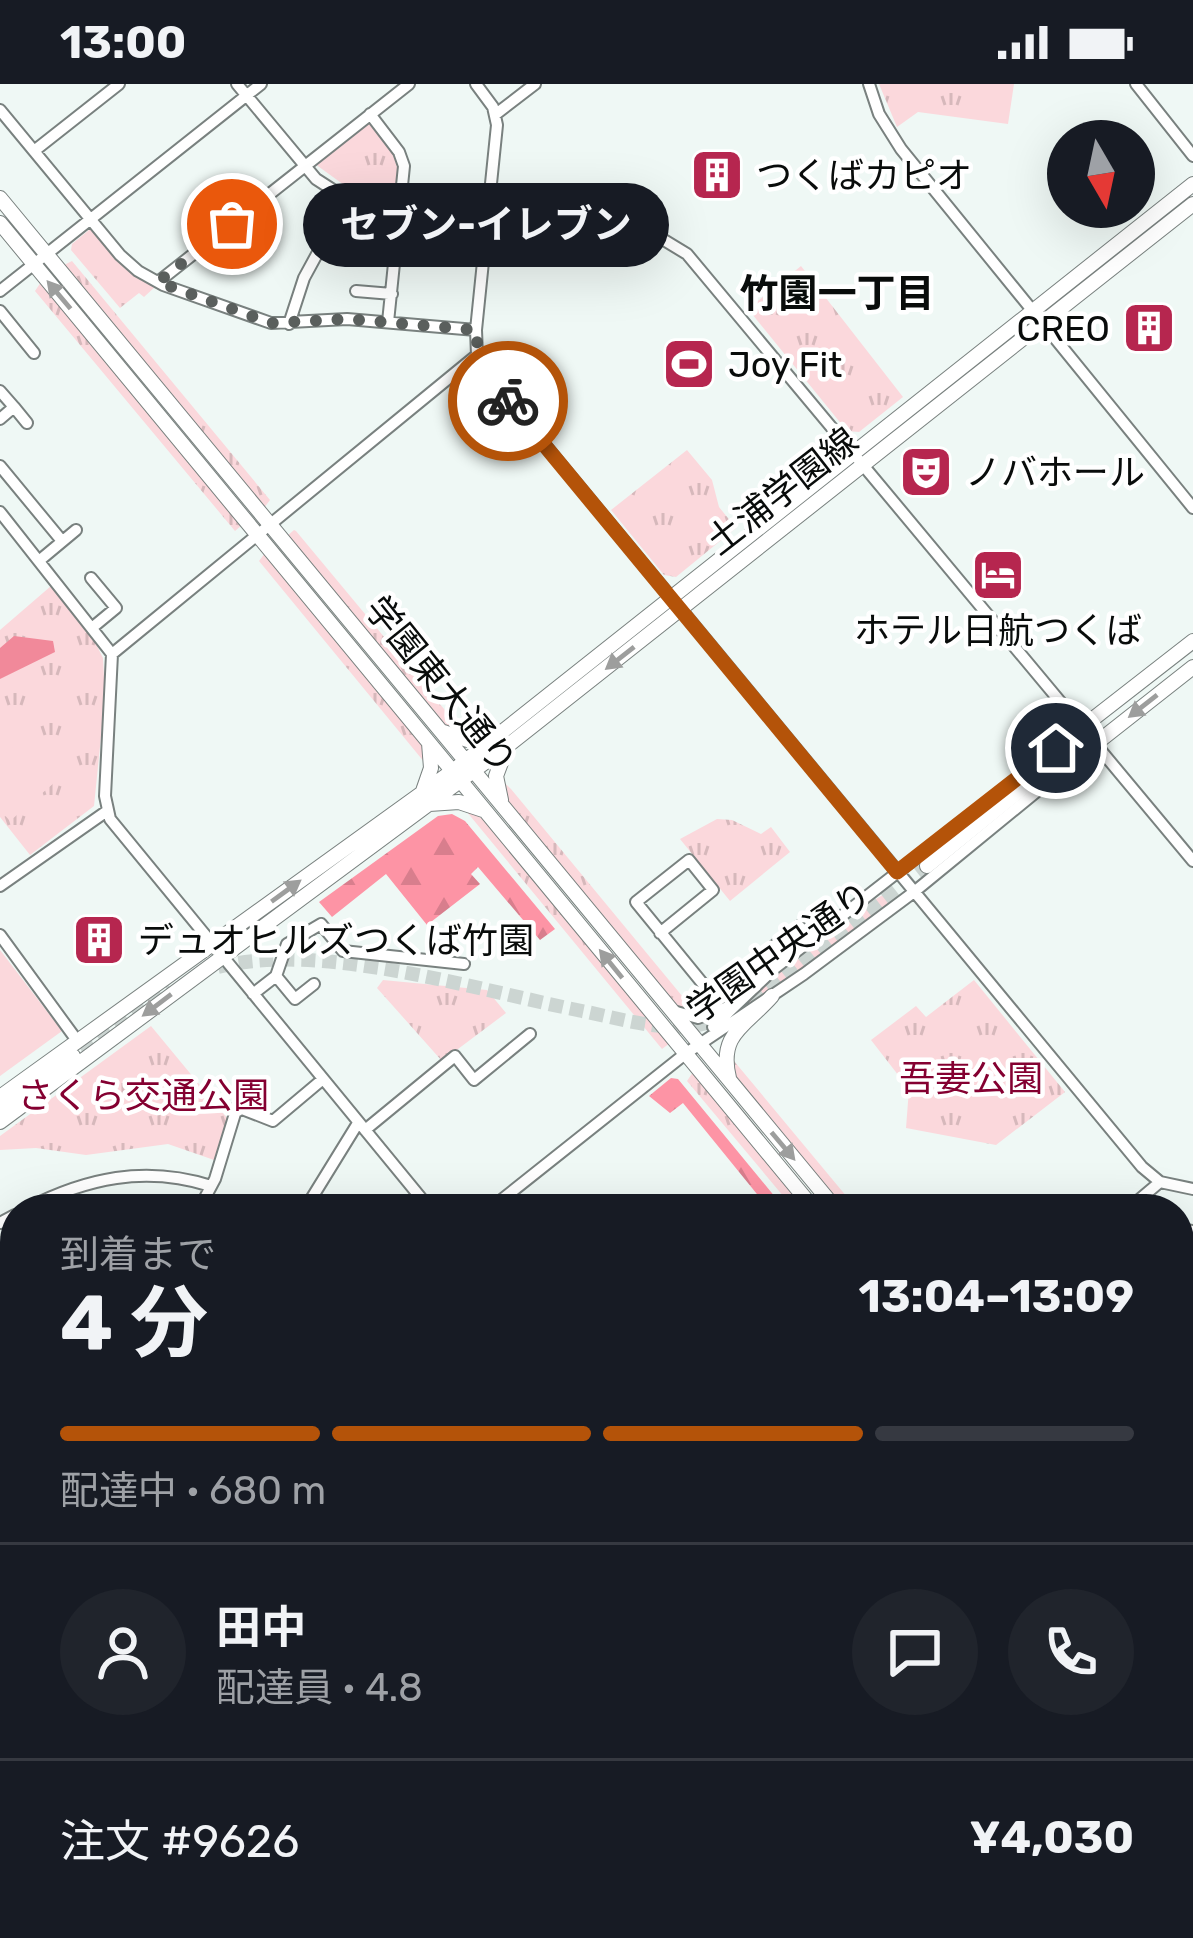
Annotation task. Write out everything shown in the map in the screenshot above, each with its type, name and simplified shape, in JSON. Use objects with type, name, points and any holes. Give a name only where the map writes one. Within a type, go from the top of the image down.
[{"type":"main road","name":"土浦学園線","points":[[1039,317],[1193,184]]},
{"type":"main road","name":"学園東大通り","points":[[0,198],[40,260],[495,810],[685,1054],[802,1194]]},
{"type":"main road","name":"土浦学園線","points":[[0,1097],[217,950],[463,771],[511,743],[675,604],[857,460],[1193,204]]},
{"type":"main road","name":"学園東大通り","points":[[0,224],[40,260]]},
{"type":"main road","name":"土浦学園線","points":[[463,771],[504,728],[675,604]]},
{"type":"main road","name":"学園中央通り","points":[[1080,729],[1193,641]]},
{"type":"main road","name":"学園中央通り","points":[[1094,745],[1193,667]]},
{"type":"main road","points":[[504,728],[476,740],[433,734],[424,800],[495,810],[496,774],[511,743]]},
{"type":"main road","points":[[927,866],[1071,749],[1080,729]]},
{"type":"main road","points":[[1071,749],[1094,745]]},
{"type":"main road","name":"学園東大通り","points":[[495,810],[673,1011],[824,1194]]},
{"type":"main road","name":"土浦学園線","points":[[0,1122],[217,950]]},
{"type":"main road","points":[[731,1083],[726,1049],[731,1035],[772,996]]},
{"type":"main road","points":[[0,1110],[81,1050]]},
{"type":"street","points":[[34,152],[119,84]]},
{"type":"street","points":[[237,84],[304,167],[347,199],[622,227],[676,245],[704,271],[1193,861]]},
{"type":"street","points":[[0,291],[261,84]]},
{"type":"street","points":[[158,282],[409,84]]},
{"type":"street","points":[[476,84],[496,114],[477,355],[499,390],[1142,1167],[1160,1183],[1193,1189]]},
{"type":"street","points":[[496,114],[535,84]]},
{"type":"street","points":[[869,84],[892,137],[1193,508]]},
{"type":"street","points":[[1136,84],[1193,156]]},
{"type":"street","points":[[0,110],[129,265],[158,282],[244,316],[289,324],[347,319],[476,330]]},
{"type":"street","points":[[370,114],[401,156],[405,176],[388,322]]},
{"type":"street","points":[[289,324],[304,278],[347,199]]},
{"type":"street","points":[[356,291],[392,294]]},
{"type":"street","points":[[0,310],[34,353]]},
{"type":"street","points":[[112,654],[477,355]]},
{"type":"street","points":[[0,391],[27,423]]},
{"type":"street","points":[[0,419],[14,407]]},
{"type":"street","points":[[0,466],[62,541]]},
{"type":"street","points":[[0,512],[112,654],[105,796],[107,811],[122,837],[418,1194]]},
{"type":"street","points":[[40,560],[76,530]]},
{"type":"street","points":[[91,578],[116,608],[93,627]]},
{"type":"street","name":"学園中央通り","points":[[509,1194],[685,1054],[736,1003],[811,940],[1080,729]]},
{"type":"street","name":"学園中央通り","points":[[698,1043],[772,996],[914,892],[1094,745]]},
{"type":"street","points":[[0,886],[107,811]]},
{"type":"street","points":[[659,933],[713,890],[689,860],[635,902],[659,933],[712,994],[799,926],[811,940]]},
{"type":"street","points":[[253,994],[276,976],[287,944],[321,924],[344,951],[464,964]]},
{"type":"street","points":[[0,935],[73,1035]]},
{"type":"street","points":[[276,976],[295,999],[314,984]]},
{"type":"street","points":[[673,1011],[698,1018],[736,1003]]},
{"type":"street","points":[[315,1194],[362,1127],[455,1056],[474,1080],[530,1034]]},
{"type":"street","points":[[207,1194],[237,1108],[273,1121],[323,1079]]},
{"type":"street","points":[[57,1194],[75,1185],[157,1174],[211,1186]]},
{"type":"street","points":[[1146,1194],[1160,1183]]},
{"type":"green space","points":[[879,84],[1014,84],[1008,124],[918,112],[897,127]]},
{"type":"green space","points":[[367,122],[373,123],[394,158],[400,198],[351,190],[315,164]]},
{"type":"green space","points":[[89,230],[156,286],[120,308],[71,250]]},
{"type":"green space","points":[[72,261],[270,500],[264,508],[64,265]]},
{"type":"green space","points":[[801,266],[903,397],[859,432],[847,431],[748,309]]},
{"type":"green space","points":[[41,282],[242,525],[235,531],[35,291]]},
{"type":"green space","points":[[687,450],[712,480],[719,507],[736,528],[676,577],[664,575],[611,510]]},
{"type":"green space","points":[[294,530],[464,733],[451,730],[439,719],[287,536]]},
{"type":"green space","points":[[265,553],[419,740],[425,763],[259,561]]},
{"type":"green space","points":[[51,586],[91,634],[103,658],[105,697],[94,806],[30,855],[0,817],[0,630]]},
{"type":"green space","points":[[19,742],[54,783],[10,821],[0,810],[0,758]]},
{"type":"green space","points":[[499,778],[697,1014],[681,1010],[674,1002],[504,796]]},
{"type":"green space","points":[[462,806],[486,821],[670,1043],[662,1049]]},
{"type":"green space","points":[[452,814],[465,821],[555,929],[540,940],[478,867],[471,874],[480,884],[427,925],[386,874],[332,917],[319,902],[438,816]]},
{"type":"green space","points":[[717,819],[732,820],[761,834],[771,827],[790,852],[730,901],[680,839]]},
{"type":"green space","points":[[890,891],[891,901],[799,973],[731,1018],[805,949]]},
{"type":"green space","points":[[0,950],[62,1031],[0,1076]]},
{"type":"green space","points":[[383,980],[487,990],[506,1013],[442,1061],[377,988]]},
{"type":"green space","name":"吾妻公園","points":[[974,980],[1065,1092],[996,1145],[906,1128],[909,1089],[871,1040],[916,1006],[926,1017]]},
{"type":"green space","name":"さくら交通公園","points":[[151,1026],[232,1124],[217,1161],[168,1144],[86,1155],[36,1148],[0,1150],[0,1136]]},
{"type":"green space","points":[[729,1055],[845,1194],[832,1194],[735,1077]]},
{"type":"green space","points":[[693,1072],[794,1194],[781,1194],[687,1081]]},
{"type":"green space","points":[[671,1078],[678,1079],[773,1194],[757,1194],[683,1103],[670,1113],[649,1096]]},
{"type":"shaded area","points":[[14,636],[53,641],[55,652],[0,679],[0,648]]},
{"type":"tunnel","points":[[218,967],[259,961],[351,964],[637,1023],[692,1026],[719,1019],[759,997],[927,866]]},
{"type":"tunnel","points":[[81,1050],[171,989]]},
{"type":"way so far","points":[[232,224],[158,282],[271,323],[347,319],[476,330],[479,362],[508,401]]},
{"type":"place","name":"つくばカピオ","points":[[717,175]]},
{"type":"place","name":"セブン-イレブン","points":[[232,224]]},
{"type":"place","name":"CREO","points":[[1149,328]]},
{"type":"place","name":"Joy Fit","points":[[689,364]]},
{"type":"place","name":"ノバホール","points":[[926,472]]},
{"type":"place","name":"ホテル日航つくば","points":[[998,575]]},
{"type":"place","name":"デュオヒルズつくば竹園","points":[[99,940]]},
{"type":"district","name":"竹園一丁目","points":[[837,294]]},
{"type":"route","points":[[508,401],[897,872],[1056,748]]}]
